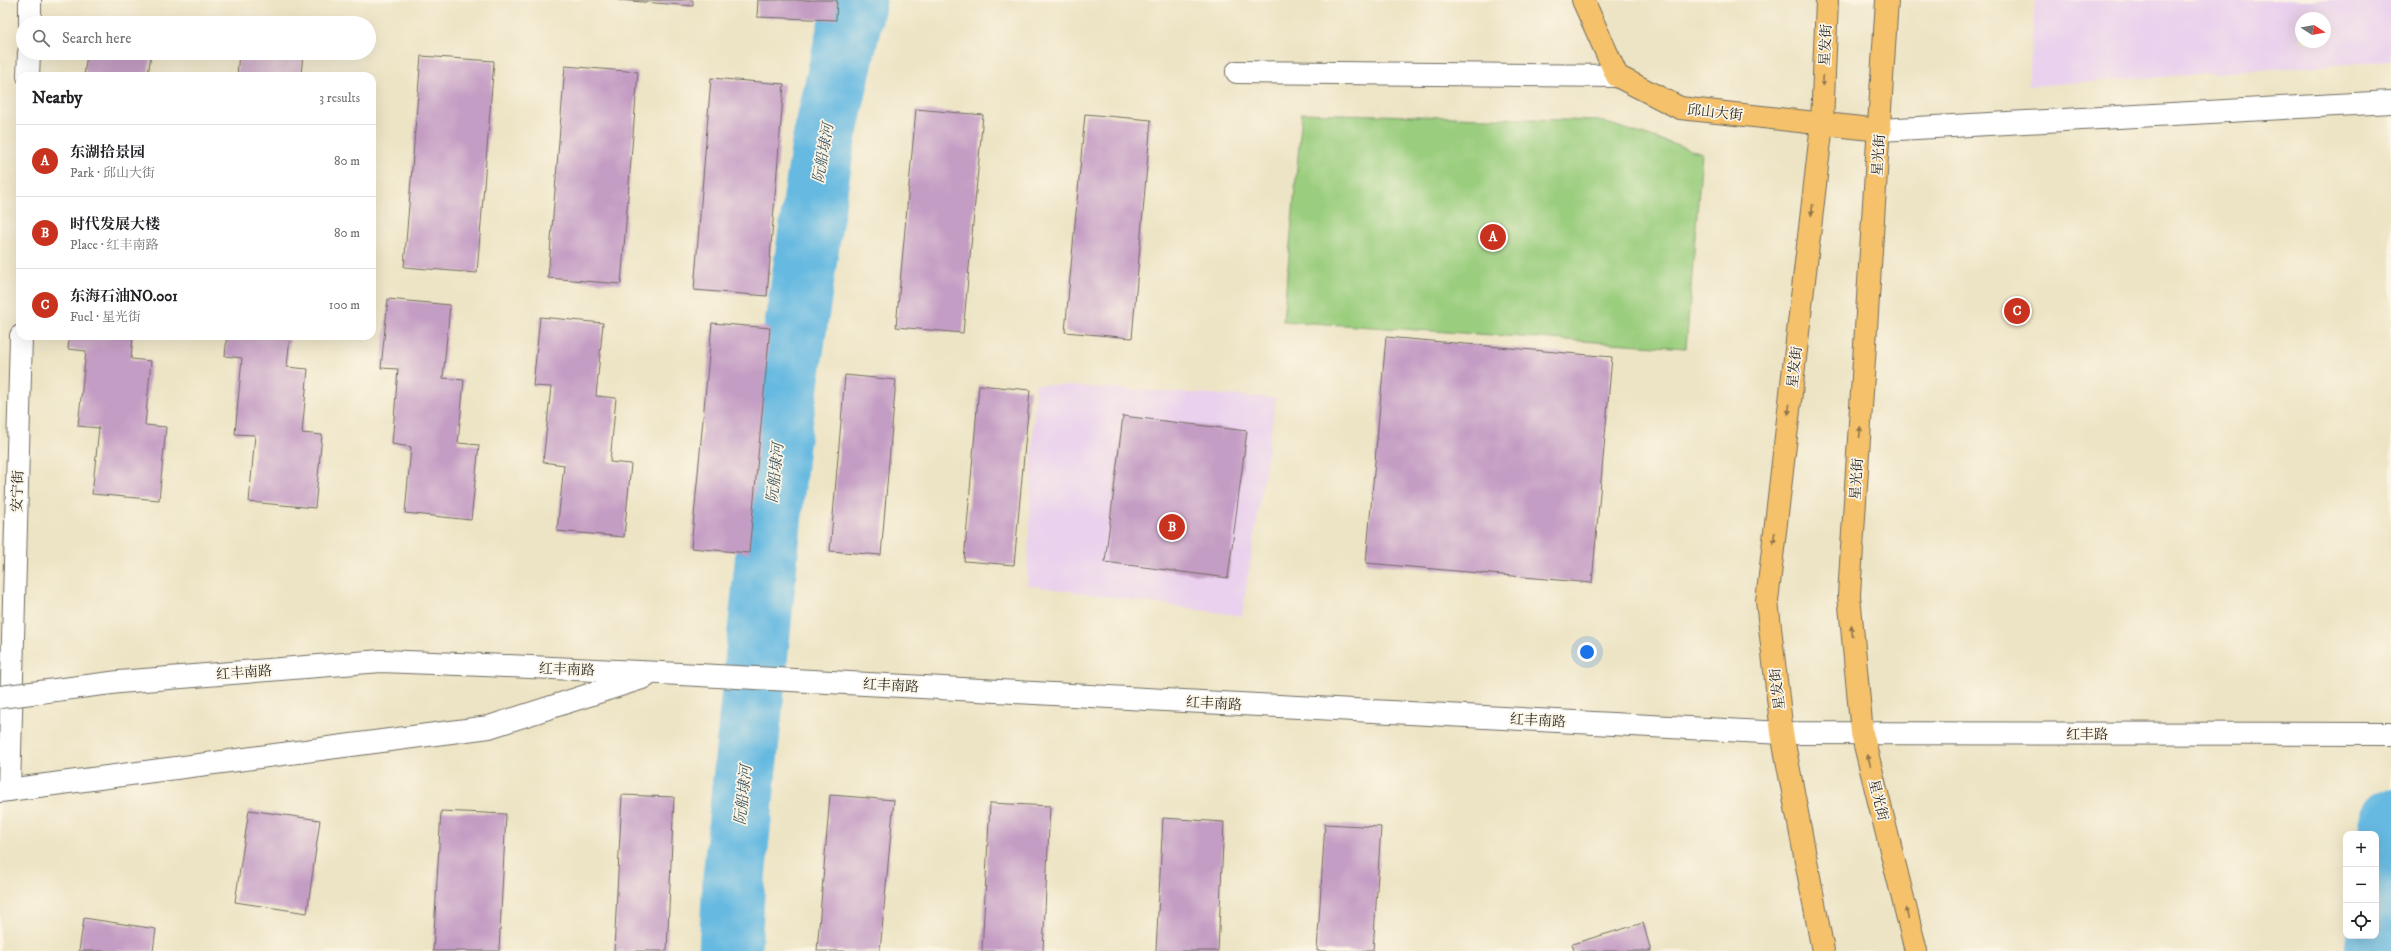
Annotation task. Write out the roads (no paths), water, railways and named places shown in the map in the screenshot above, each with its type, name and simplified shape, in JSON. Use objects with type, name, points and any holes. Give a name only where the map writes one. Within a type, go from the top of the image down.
[{"type":"main road","points":[[1583,0],[1617,76]]},
{"type":"main road","name":"星发街","points":[[1782,733],[1767,601],[1822,124],[1828,0]]},
{"type":"main road","name":"星光街","points":[[1887,0],[1880,130],[1849,594],[1862,733],[1916,951]]},
{"type":"main road","name":"邱山大街","points":[[1617,76],[1680,108],[1880,130]]},
{"type":"main road","points":[[1782,733],[1823,951]]},
{"type":"street","points":[[30,0],[30,16]]},
{"type":"street","points":[[28,72],[29,60]]},
{"type":"street","points":[[1237,72],[1617,76]]},
{"type":"street","points":[[1880,130],[2391,102]]},
{"type":"street","name":"安宁街","points":[[5,791],[6,663],[22,340]]},
{"type":"street","name":"红丰南路","points":[[0,697],[119,682],[381,661],[660,673],[1782,733]]},
{"type":"street","points":[[5,791],[489,727],[660,673]]},
{"type":"street","name":"红丰路","points":[[1782,733],[2391,734]]},
{"type":"water","points":[[723,759],[765,760],[753,951],[711,951]]},
{"type":"waterway","name":"阮船埭河","points":[[730,951],[734,878],[778,445],[823,144],[855,0]]},
{"type":"waterway","points":[[2376,951],[2391,820]]},
{"type":"place","name":"东湖拾景园","points":[[1493,237]]},
{"type":"place","name":"东海石油NO.001","points":[[2017,311]]},
{"type":"place","name":"时代发展大楼","points":[[1172,527]]}]
